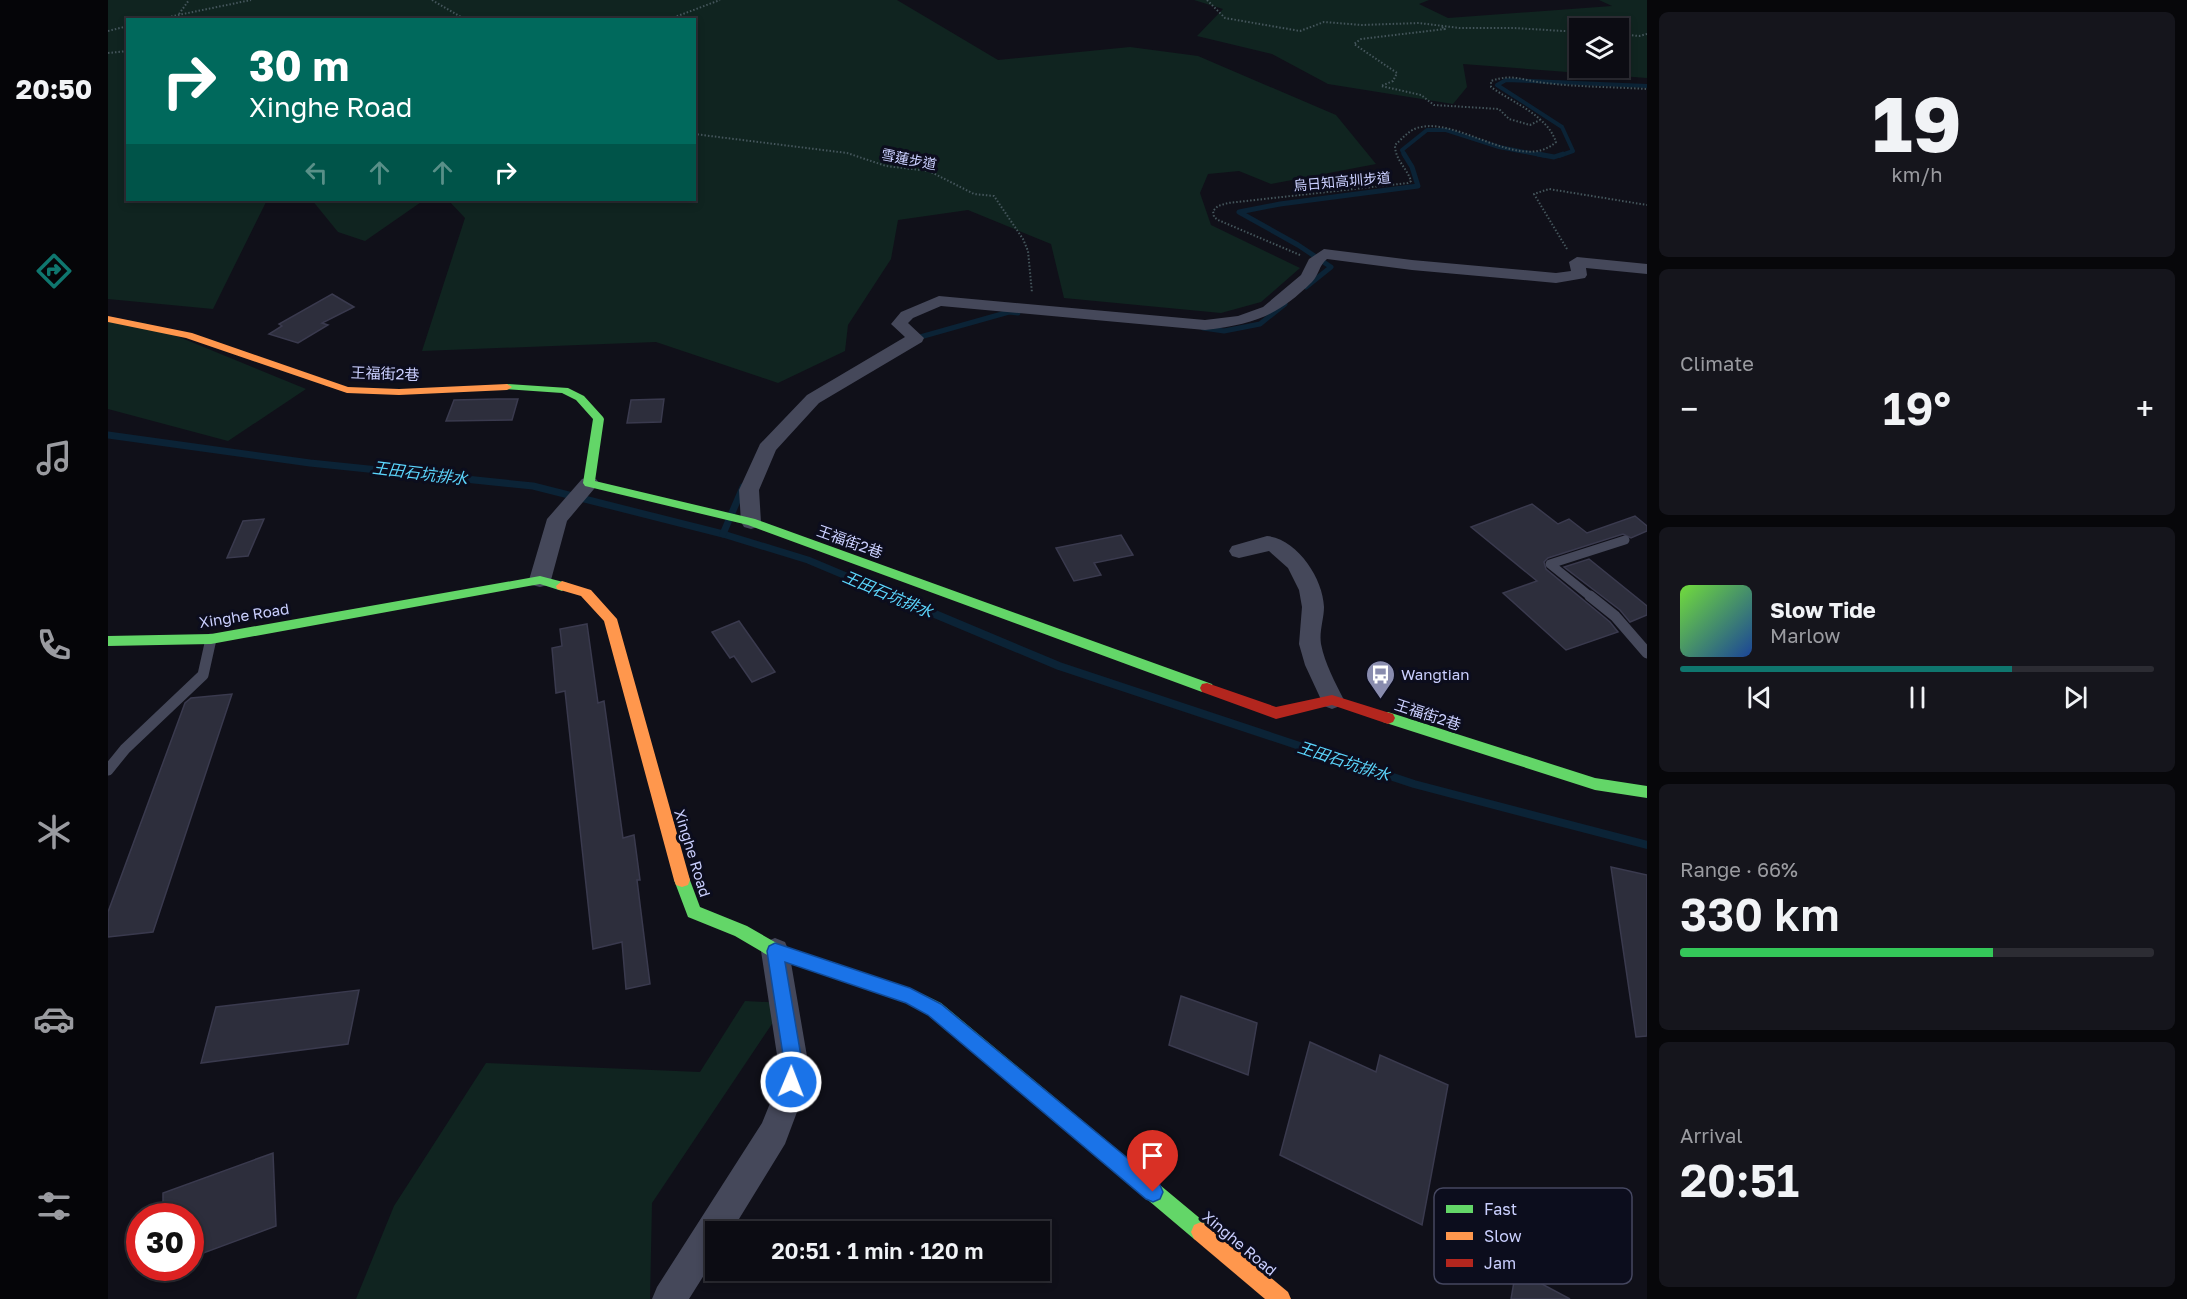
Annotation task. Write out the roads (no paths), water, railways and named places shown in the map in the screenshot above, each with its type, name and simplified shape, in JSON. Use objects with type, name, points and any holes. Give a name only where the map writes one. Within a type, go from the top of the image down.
[{"type":"street","points":[[745,521],[749,490],[767,448],[813,399],[916,338],[899,324],[907,315],[939,301],[1205,325],[1241,321],[1269,310],[1308,277],[1314,262],[1324,254],[1412,265],[1556,278],[1579,275],[1576,262],[1647,269]]},
{"type":"street","name":"王福街2巷","points":[[108,319],[188,335],[347,390],[399,392],[517,387],[564,390],[580,398],[599,418],[589,483],[745,521],[1276,713],[1332,700],[1595,784],[1647,792]]},
{"type":"street","points":[[540,580],[557,519],[589,483]]},
{"type":"street","points":[[1239,551],[1264,543],[1276,545],[1292,559],[1302,573],[1310,588],[1313,606],[1310,642],[1332,700]]},
{"type":"street","name":"Xinghe Road","points":[[108,641],[211,639],[540,580],[586,593],[610,619],[676,863],[694,912],[741,931],[775,951],[910,996],[934,1010],[1281,1299]]},
{"type":"street","points":[[669,1299],[774,1133],[788,1096],[794,1068],[775,951]]},
{"type":"lane","points":[[1625,540],[1550,564],[1615,616],[1647,653]]},
{"type":"lane","points":[[108,770],[125,749],[203,675],[211,639]]},
{"type":"waterway","points":[[1559,156],[1573,151],[1562,127],[1497,85],[1506,80],[1647,86]]},
{"type":"waterway","points":[[1404,154],[1402,150],[1427,130],[1446,130],[1499,147],[1546,156]]},
{"type":"waterway","points":[[1306,287],[1331,267],[1298,245],[1239,212],[1280,204],[1418,186],[1412,167],[1404,154]]},
{"type":"waterway","points":[[1538,154],[1554,157],[1563,154]]},
{"type":"waterway","points":[[1203,328],[1224,331],[1260,324],[1285,304]]},
{"type":"waterway","points":[[913,339],[1009,312],[1018,313]]},
{"type":"waterway","name":"王田石坑排水","points":[[108,435],[310,463],[533,486],[723,534]]},
{"type":"waterway","points":[[723,534],[743,487]]},
{"type":"waterway","name":"王田石坑排水","points":[[723,534],[808,560],[896,597]]},
{"type":"waterway","name":"王田石坑排水","points":[[892,596],[1059,666],[1414,784],[1647,845]]},
{"type":"place","name":"Wangtian","points":[[1380,700]]}]
